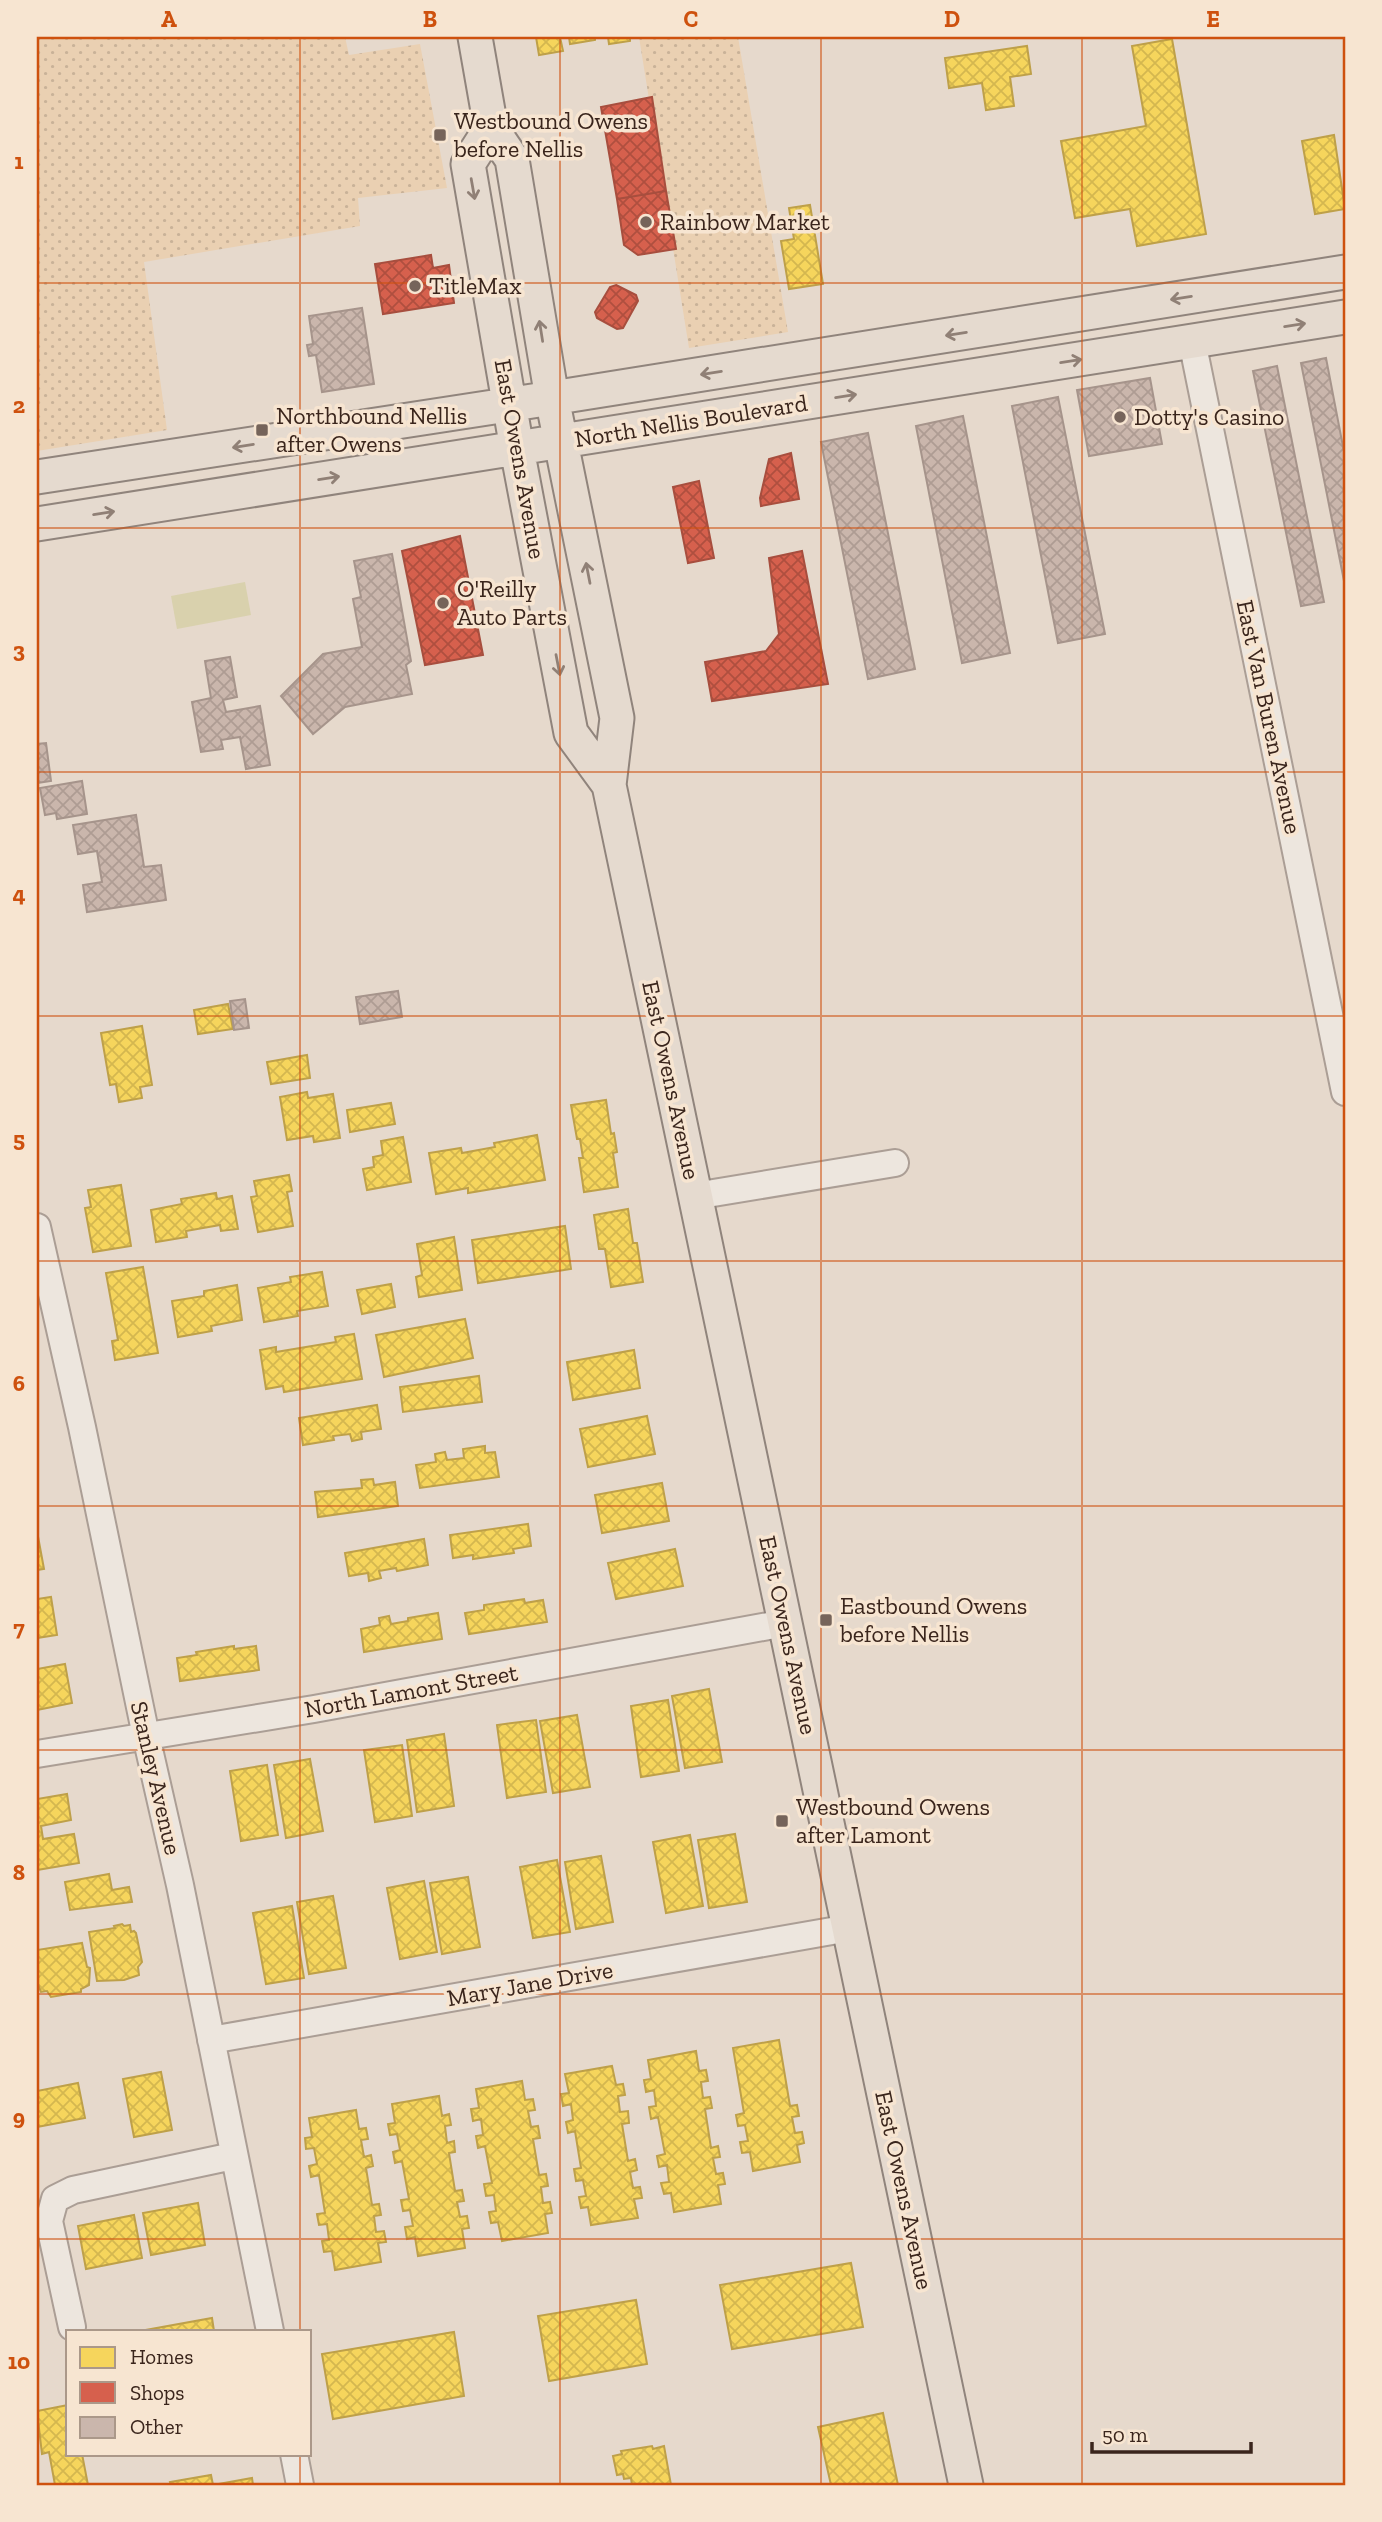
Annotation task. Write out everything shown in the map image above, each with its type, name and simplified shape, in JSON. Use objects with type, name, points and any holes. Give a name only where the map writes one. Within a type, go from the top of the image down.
[{"type":"main road","name":"East Owens Avenue","points":[[475,37],[491,128],[512,159],[552,398],[617,718],[609,785],[966,2485]]},
{"type":"main road","name":"East Owens Avenue","points":[[491,128],[468,164],[509,405],[571,733],[609,785]]},
{"type":"main road","name":"North Nellis Boulevard","points":[[37,477],[1345,272]]},
{"type":"main road","points":[[1192,341],[1205,319],[1232,303],[1324,291],[1345,279]]},
{"type":"main road","name":"North Nellis Boulevard","points":[[37,524],[1345,317]]},
{"type":"street","name":"East Van Buren Avenue","points":[[1192,341],[1345,1092]]},
{"type":"street","points":[[695,1196],[895,1163]]},
{"type":"street","name":"Stanley Avenue","points":[[37,1227],[180,1885],[270,2330]]},
{"type":"street","name":"North Lamont Street","points":[[37,1754],[314,1709],[785,1623]]},
{"type":"street","name":"Mary Jane Drive","points":[[211,2040],[849,1928]]},
{"type":"street","points":[[72,2328],[49,2221],[55,2199],[73,2190],[233,2157]]},
{"type":"street","points":[[294,2456],[300,2485]]},
{"type":"sand","points":[[37,37],[345,37],[349,55],[420,44],[447,188],[358,198],[360,226],[144,262],[167,430],[37,451]]},
{"type":"sand","points":[[639,37],[738,37],[788,332],[689,348]]},
{"type":"shaded area","points":[[245,582],[251,615],[177,629],[171,596]]},
{"type":"building: Homes","points":[[536,37],[560,37],[563,51],[539,55]]},
{"type":"building: Homes","points":[[569,37],[595,37],[595,40],[570,44]]},
{"type":"building: Homes","points":[[608,37],[630,37],[630,41],[609,44]]},
{"type":"building: Homes","points":[[1172,39],[1206,234],[1137,246],[1130,209],[1075,218],[1061,141],[1146,126],[1132,46]]},
{"type":"building: Homes","points":[[1027,46],[1031,74],[1010,77],[1014,106],[986,110],[982,83],[949,88],[945,58]]},
{"type":"building: Homes","points":[[1334,135],[1345,209],[1315,214],[1302,141]]},
{"type":"building: Homes","points":[[810,205],[823,284],[789,289],[781,241],[794,239],[789,208]]},
{"type":"building: Homes","points":[[228,1004],[233,1029],[198,1034],[194,1010]]},
{"type":"building: Homes","points":[[142,1026],[152,1085],[140,1087],[142,1098],[119,1102],[116,1084],[110,1085],[101,1033]]},
{"type":"building: Homes","points":[[307,1055],[310,1078],[271,1084],[267,1062]]},
{"type":"building: Homes","points":[[307,1092],[308,1098],[333,1094],[340,1138],[314,1142],[313,1136],[287,1140],[280,1097]]},
{"type":"building: Homes","points":[[606,1100],[611,1134],[614,1133],[617,1152],[613,1153],[618,1187],[584,1192],[579,1158],[583,1158],[571,1105]]},
{"type":"building: Homes","points":[[391,1103],[395,1124],[350,1132],[347,1110]]},
{"type":"building: Homes","points":[[537,1135],[545,1180],[468,1193],[468,1188],[436,1194],[429,1153],[461,1148],[462,1153],[495,1147],[494,1143]]},
{"type":"building: Homes","points":[[403,1137],[411,1182],[367,1190],[363,1169],[374,1167],[373,1157],[383,1155],[381,1141]]},
{"type":"building: Homes","points":[[289,1175],[292,1191],[287,1192],[293,1226],[258,1232],[251,1197],[257,1196],[254,1181]]},
{"type":"building: Homes","points":[[121,1185],[131,1246],[93,1252],[85,1208],[91,1207],[88,1190]]},
{"type":"building: Homes","points":[[216,1193],[217,1199],[232,1196],[238,1229],[221,1231],[220,1225],[186,1231],[187,1237],[156,1242],[151,1210],[182,1204],[181,1199]]},
{"type":"building: Homes","points":[[628,1209],[643,1282],[611,1287],[605,1249],[599,1249],[594,1215]]},
{"type":"building: Homes","points":[[565,1226],[571,1269],[478,1283],[472,1240]]},
{"type":"building: Homes","points":[[454,1237],[462,1290],[419,1297],[416,1277],[422,1275],[417,1244]]},
{"type":"building: Homes","points":[[143,1267],[158,1353],[115,1360],[112,1341],[118,1340],[106,1273]]},
{"type":"building: Homes","points":[[322,1272],[328,1306],[297,1311],[298,1316],[264,1322],[258,1288],[291,1282],[290,1277]]},
{"type":"building: Homes","points":[[391,1284],[395,1307],[362,1314],[357,1290]]},
{"type":"building: Homes","points":[[237,1285],[242,1320],[211,1326],[212,1331],[178,1337],[172,1301],[204,1296],[204,1291]]},
{"type":"building: Homes","points":[[465,1319],[473,1358],[384,1377],[376,1335]]},
{"type":"building: Homes","points":[[354,1334],[362,1379],[284,1392],[283,1386],[266,1389],[260,1350],[276,1347],[276,1352],[336,1342],[335,1337]]},
{"type":"building: Homes","points":[[634,1350],[640,1388],[573,1400],[567,1362]]},
{"type":"building: Homes","points":[[479,1376],[482,1402],[403,1412],[400,1387]]},
{"type":"building: Homes","points":[[377,1405],[381,1429],[361,1432],[362,1439],[352,1441],[350,1434],[333,1436],[334,1440],[303,1445],[299,1418]]},
{"type":"building: Homes","points":[[647,1416],[655,1454],[588,1467],[580,1429]]},
{"type":"building: Homes","points":[[485,1446],[485,1453],[495,1452],[499,1477],[420,1488],[416,1465],[436,1462],[435,1454],[445,1452],[447,1460],[464,1458],[463,1449]]},
{"type":"building: Homes","points":[[373,1479],[374,1485],[395,1482],[398,1506],[318,1517],[315,1492],[362,1488],[361,1480]]},
{"type":"building: Homes","points":[[662,1483],[669,1521],[602,1533],[595,1495]]},
{"type":"building: Homes","points":[[528,1524],[531,1546],[513,1549],[514,1553],[473,1559],[473,1555],[453,1558],[450,1535]]},
{"type":"building: Homes","points":[[37,1531],[44,1569],[37,1570]]},
{"type":"building: Homes","points":[[424,1539],[428,1565],[397,1571],[396,1568],[379,1571],[381,1578],[369,1581],[368,1573],[349,1576],[345,1553]]},
{"type":"building: Homes","points":[[675,1549],[683,1586],[616,1599],[608,1563]]},
{"type":"building: Homes","points":[[51,1597],[57,1635],[37,1638],[37,1599]]},
{"type":"building: Homes","points":[[524,1599],[525,1603],[543,1600],[547,1622],[469,1634],[465,1613],[484,1610],[484,1605]]},
{"type":"building: Homes","points":[[438,1613],[442,1639],[364,1652],[361,1629],[380,1625],[379,1618],[389,1616],[391,1624]]},
{"type":"building: Homes","points":[[234,1646],[234,1649],[256,1646],[259,1670],[180,1681],[177,1658]]},
{"type":"building: Homes","points":[[65,1664],[72,1703],[37,1710],[37,1669]]},
{"type":"building: Homes","points":[[709,1689],[722,1762],[685,1768],[672,1696]]},
{"type":"building: Homes","points":[[668,1700],[679,1771],[641,1777],[631,1706]]},
{"type":"building: Homes","points":[[577,1715],[590,1787],[553,1793],[540,1721]]},
{"type":"building: Homes","points":[[536,1720],[546,1792],[507,1798],[497,1725]]},
{"type":"building: Homes","points":[[444,1734],[454,1806],[417,1812],[407,1740]]},
{"type":"building: Homes","points":[[402,1745],[412,1816],[375,1822],[364,1750]]},
{"type":"building: Homes","points":[[310,1759],[323,1831],[286,1838],[274,1765]]},
{"type":"building: Homes","points":[[267,1765],[278,1835],[241,1841],[230,1771]]},
{"type":"building: Homes","points":[[67,1794],[71,1820],[41,1826],[43,1839],[74,1834],[79,1863],[37,1870],[37,1799]]},
{"type":"building: Homes","points":[[735,1834],[747,1902],[709,1908],[698,1840]]},
{"type":"building: Homes","points":[[690,1835],[703,1906],[666,1913],[653,1842]]},
{"type":"building: Homes","points":[[601,1856],[613,1922],[576,1929],[565,1862]]},
{"type":"building: Homes","points":[[557,1860],[570,1932],[533,1938],[520,1867]]},
{"type":"building: Homes","points":[[109,1874],[112,1890],[129,1887],[132,1902],[70,1910],[65,1882]]},
{"type":"building: Homes","points":[[468,1877],[480,1947],[442,1954],[430,1883]]},
{"type":"building: Homes","points":[[424,1881],[437,1952],[400,1959],[387,1888]]},
{"type":"building: Homes","points":[[333,1896],[346,1968],[309,1974],[297,1902]]},
{"type":"building: Homes","points":[[292,1906],[304,1978],[266,1984],[253,1913]]},
{"type":"building: Homes","points":[[130,1925],[131,1932],[136,1933],[142,1962],[138,1967],[139,1975],[124,1980],[97,1981],[89,1932],[115,1928],[114,1926]]},
{"type":"building: Homes","points":[[82,1943],[87,1967],[90,1968],[89,1985],[81,1989],[81,1992],[51,1997],[47,1991],[41,1992],[37,1982],[37,1950]]},
{"type":"building: Homes","points":[[779,2040],[790,2106],[797,2105],[799,2116],[792,2117],[795,2133],[802,2132],[804,2143],[797,2145],[800,2162],[753,2171],[750,2152],[742,2153],[740,2142],[748,2141],[745,2125],[738,2126],[736,2115],[744,2113],[733,2048]]},
{"type":"building: Homes","points":[[696,2051],[699,2071],[706,2070],[708,2081],[701,2082],[703,2098],[710,2097],[712,2108],[705,2109],[711,2148],[718,2146],[720,2157],[713,2158],[716,2174],[723,2173],[725,2184],[718,2185],[721,2204],[674,2212],[671,2193],[664,2194],[661,2183],[669,2182],[667,2165],[659,2167],[657,2156],[665,2154],[658,2117],[651,2119],[649,2107],[656,2106],[654,2090],[646,2092],[644,2080],[651,2079],[648,2060]]},
{"type":"building: Homes","points":[[612,2066],[616,2085],[623,2084],[625,2095],[618,2096],[620,2112],[628,2111],[629,2123],[622,2124],[628,2161],[635,2159],[637,2170],[630,2172],[633,2188],[640,2187],[642,2198],[634,2199],[638,2218],[591,2225],[588,2207],[581,2208],[579,2197],[586,2196],[583,2180],[576,2181],[574,2169],[581,2168],[575,2131],[568,2133],[566,2122],[573,2120],[571,2104],[563,2106],[561,2094],[569,2093],[565,2074]]},
{"type":"building: Homes","points":[[161,2072],[172,2130],[134,2137],[123,2079]]},
{"type":"building: Homes","points":[[522,2081],[525,2100],[533,2099],[535,2110],[528,2111],[531,2127],[538,2126],[540,2138],[533,2139],[539,2175],[546,2174],[548,2186],[541,2187],[543,2203],[550,2202],[552,2213],[545,2214],[548,2233],[502,2241],[498,2222],[491,2223],[489,2212],[496,2211],[494,2195],[486,2196],[484,2184],[492,2183],[485,2146],[478,2148],[476,2136],[483,2135],[481,2119],[473,2121],[471,2109],[479,2108],[476,2089]]},
{"type":"building: Homes","points":[[78,2083],[85,2118],[37,2127],[37,2091]]},
{"type":"building: Homes","points":[[439,2096],[442,2116],[449,2114],[451,2125],[445,2126],[447,2143],[454,2141],[455,2152],[449,2153],[455,2191],[462,2190],[464,2201],[457,2202],[460,2217],[467,2216],[469,2228],[462,2229],[465,2248],[418,2256],[415,2237],[407,2239],[405,2227],[413,2226],[410,2210],[403,2211],[401,2200],[409,2199],[402,2161],[395,2163],[393,2152],[400,2150],[397,2134],[390,2135],[388,2124],[395,2123],[392,2104]]},
{"type":"building: Homes","points":[[356,2110],[359,2129],[366,2128],[368,2139],[361,2140],[364,2157],[371,2155],[373,2166],[366,2168],[372,2205],[379,2204],[381,2215],[374,2216],[376,2232],[384,2231],[386,2242],[378,2243],[381,2262],[335,2270],[332,2251],[324,2252],[322,2241],[329,2240],[327,2224],[319,2225],[317,2214],[325,2213],[319,2175],[311,2177],[309,2166],[317,2164],[314,2148],[306,2149],[305,2138],[312,2137],[309,2118]]},
{"type":"building: Homes","points":[[198,2203],[205,2245],[151,2255],[143,2213]]},
{"type":"building: Homes","points":[[134,2215],[142,2258],[86,2269],[78,2226]]},
{"type":"building: Homes","points":[[851,2263],[863,2327],[732,2349],[720,2285]]},
{"type":"building: Homes","points":[[636,2300],[647,2364],[549,2381],[538,2316]]},
{"type":"building: Homes","points":[[212,2318],[214,2330],[146,2330]]},
{"type":"building: Homes","points":[[454,2332],[464,2396],[333,2419],[322,2354]]},
{"type":"building: Homes","points":[[66,2405],[66,2456],[82,2456],[88,2485],[55,2485],[49,2452],[42,2454],[37,2411]]},
{"type":"building: Homes","points":[[883,2413],[898,2485],[831,2485],[818,2427]]},
{"type":"building: Homes","points":[[652,2446],[653,2449],[664,2446],[671,2485],[632,2485],[631,2478],[624,2479],[623,2474],[617,2475],[613,2456],[622,2454],[621,2451]]},
{"type":"building: Homes","points":[[211,2475],[213,2485],[171,2485],[170,2482]]},
{"type":"building: Homes","points":[[252,2478],[253,2485],[213,2485]]},
{"type":"building: Shops","points":[[652,97],[666,191],[617,199],[601,107]]},
{"type":"building: Shops","name":"Rainbow Market","points":[[666,191],[676,249],[638,255],[624,245],[617,199]]},
{"type":"building: Shops","name":"TitleMax","points":[[431,255],[433,268],[449,265],[454,303],[383,314],[375,264]]},
{"type":"building: Shops","points":[[616,285],[636,295],[638,301],[623,328],[617,329],[597,318],[595,312],[610,287]]},
{"type":"building: Shops","points":[[791,453],[799,499],[761,506],[760,498],[769,459]]},
{"type":"building: Shops","points":[[699,481],[714,558],[688,563],[673,487]]},
{"type":"building: Shops","name":"O'Reilly Auto Parts","points":[[460,536],[483,655],[425,665],[402,551]]},
{"type":"building: Shops","points":[[802,551],[828,684],[712,701],[705,662],[766,651],[779,634],[769,558]]},
{"type":"building: Other","points":[[362,308],[374,384],[322,392],[316,355],[309,356],[307,345],[313,344],[309,316]]},
{"type":"building: Other","points":[[1326,358],[1345,457],[1345,586],[1301,363]]},
{"type":"building: Other","points":[[1277,366],[1324,602],[1301,606],[1253,371]]},
{"type":"building: Other","name":"Dotty's Casino","points":[[1150,378],[1162,444],[1089,456],[1077,390]]},
{"type":"building: Other","points":[[1058,397],[1105,634],[1058,643],[1012,406]]},
{"type":"building: Other","points":[[963,416],[1010,653],[962,663],[916,426]]},
{"type":"building: Other","points":[[868,433],[915,669],[868,679],[821,442]]},
{"type":"building: Other","points":[[392,554],[411,661],[406,665],[412,694],[345,707],[313,734],[281,696],[323,654],[362,647],[353,599],[361,597],[354,561]]},
{"type":"building: Other","points":[[230,657],[237,697],[223,700],[226,712],[260,706],[270,765],[246,769],[240,737],[221,740],[223,749],[201,752],[192,702],[211,698],[205,661]]},
{"type":"building: Other","points":[[46,743],[51,781],[37,783],[37,744]]},
{"type":"building: Other","points":[[82,781],[87,814],[57,819],[56,813],[45,815],[40,788]]},
{"type":"building: Other","points":[[136,815],[144,867],[161,865],[166,900],[87,912],[83,885],[102,882],[97,851],[78,854],[73,825]]},
{"type":"building: Other","points":[[398,991],[402,1017],[360,1024],[356,997]]},
{"type":"building: Other","points":[[245,999],[249,1028],[234,1030],[230,1001]]},
{"type":"place","name":"Westbound Owens before Nellis","points":[[440,135]]},
{"type":"place","name":"Rainbow Market","points":[[646,222]]},
{"type":"place","name":"TitleMax","points":[[415,286]]},
{"type":"place","name":"Dotty's Casino","points":[[1120,417]]},
{"type":"place","name":"Northbound Nellis after Owens","points":[[262,430]]},
{"type":"place","name":"O'Reilly Auto Parts","points":[[443,603]]},
{"type":"place","name":"Eastbound Owens before Nellis","points":[[826,1620]]},
{"type":"place","name":"Westbound Owens after Lamont","points":[[782,1821]]}]
